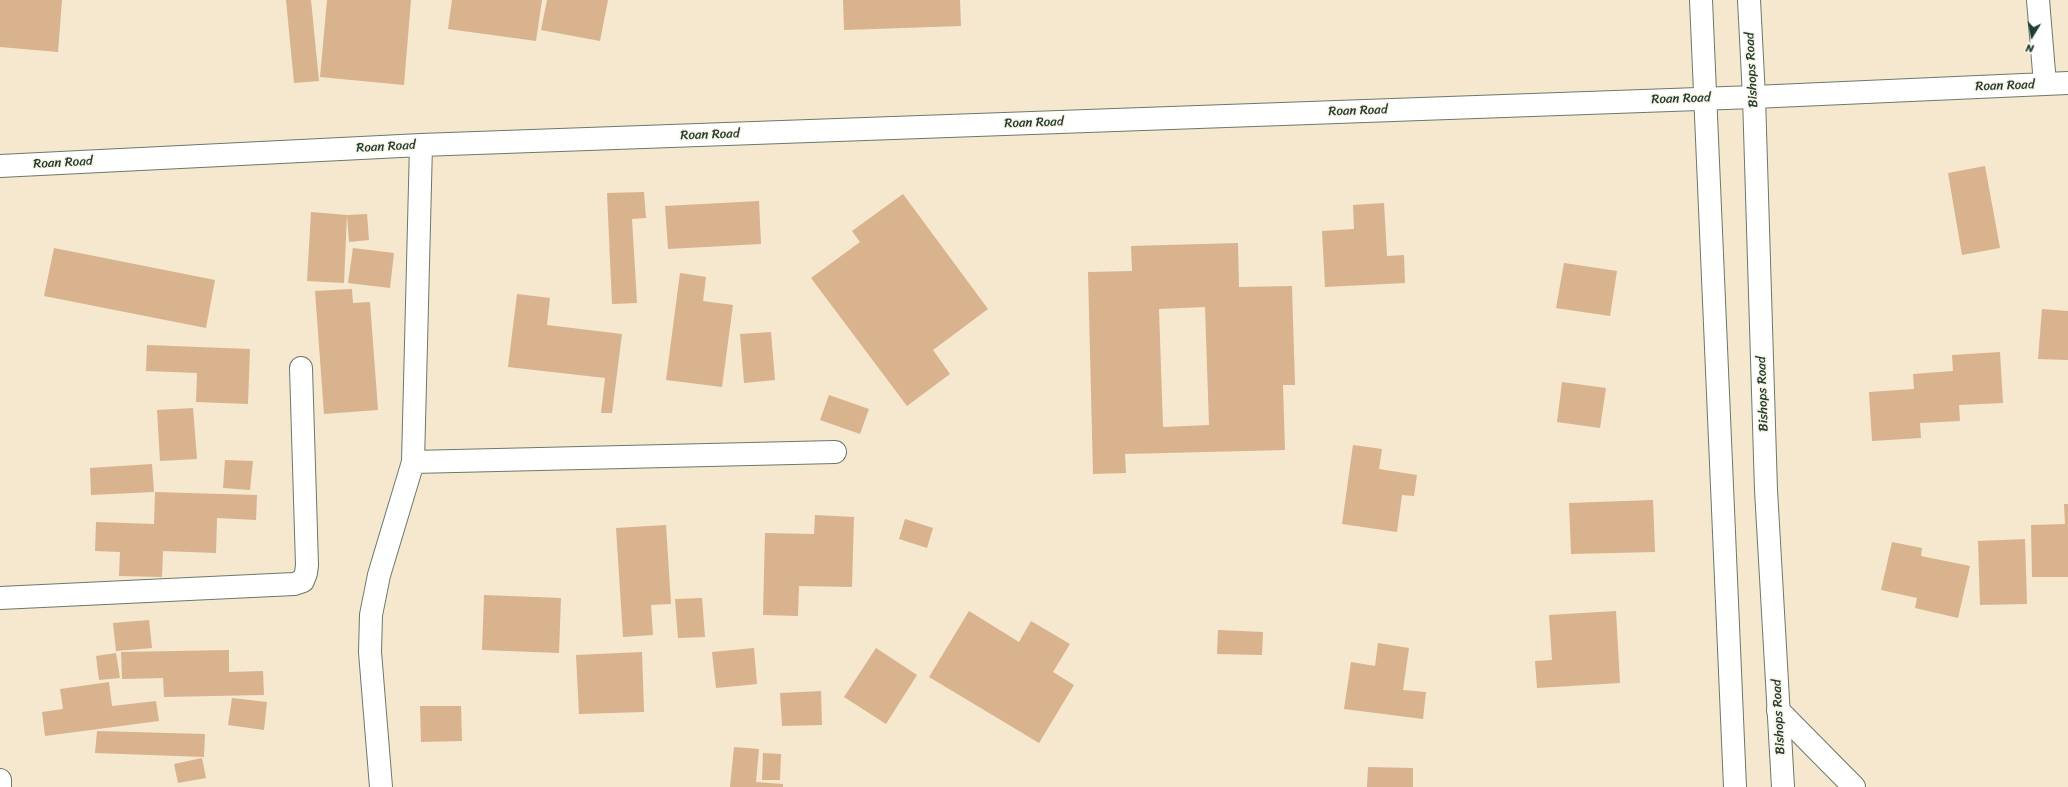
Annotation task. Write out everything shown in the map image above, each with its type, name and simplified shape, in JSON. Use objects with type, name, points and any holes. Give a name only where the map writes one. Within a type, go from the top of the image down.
[{"type":"street","points":[[1701,0],[1735,787]]},
{"type":"street","name":"Bishops Road","points":[[1748,0],[1754,97],[1766,490],[1783,787]]},
{"type":"street","points":[[2038,0],[2045,84]]},
{"type":"street","name":"Roan Road","points":[[0,166],[421,145],[1754,97],[2068,83]]},
{"type":"street","points":[[381,787],[370,652],[371,616],[379,575],[413,462],[421,145]]},
{"type":"street","points":[[0,598],[294,584],[303,581],[307,565],[301,368]]},
{"type":"street","points":[[413,462],[835,452]]},
{"type":"street","points":[[1778,710],[1854,787]]},
{"type":"street","points":[[0,780],[0,787]]},
{"type":"building","points":[[0,0],[62,0],[58,52],[0,47]]},
{"type":"building","points":[[286,0],[311,0],[319,81],[294,83]]},
{"type":"building","points":[[327,0],[411,0],[404,85],[320,77]]},
{"type":"building","points":[[452,0],[542,0],[536,41],[448,29]]},
{"type":"building","points":[[547,0],[608,0],[600,41],[541,30]]},
{"type":"building","points":[[843,0],[960,0],[961,26],[844,30]]},
{"type":"building","points":[[1985,166],[2000,248],[1962,255],[1948,173]]},
{"type":"building","points":[[644,192],[646,218],[632,219],[637,303],[612,304],[607,193]]},
{"type":"building","points":[[903,194],[988,309],[933,350],[950,374],[907,406],[811,278],[860,242],[852,231]]},
{"type":"building","points":[[759,201],[761,244],[668,249],[665,206]]},
{"type":"building","points":[[1384,203],[1387,256],[1404,255],[1405,283],[1325,287],[1322,231],[1354,229],[1353,205]]},
{"type":"building","points":[[311,212],[347,215],[344,283],[307,281]]},
{"type":"building","points":[[367,214],[369,240],[349,242],[347,215]]},
{"type":"building","points":[[1238,243],[1239,287],[1292,286],[1295,385],[1283,385],[1285,450],[1125,454],[1126,473],[1093,474],[1088,272],[1132,271],[1131,246]],"holes":[[[1205,307],[1209,425],[1163,427],[1159,309]]]},
{"type":"building","points":[[54,248],[215,280],[206,328],[44,296]]},
{"type":"building","points":[[353,248],[394,253],[390,288],[348,283]]},
{"type":"building","points":[[1564,263],[1617,271],[1610,316],[1556,308]]},
{"type":"building","points":[[680,273],[706,277],[703,301],[733,305],[722,387],[666,380]]},
{"type":"building","points":[[352,289],[353,303],[370,302],[378,410],[324,414],[315,291]]},
{"type":"building","points":[[517,294],[550,298],[547,325],[622,334],[612,413],[601,413],[605,378],[508,367]]},
{"type":"building","points":[[2042,309],[2068,311],[2068,360],[2038,359]]},
{"type":"building","points":[[771,332],[775,380],[744,383],[740,334]]},
{"type":"building","points":[[147,345],[250,349],[248,404],[196,402],[197,373],[146,371]]},
{"type":"building","points":[[2000,352],[2003,403],[1959,405],[1960,421],[1920,423],[1921,438],[1872,441],[1869,392],[1914,389],[1913,374],[1953,371],[1952,355]]},
{"type":"building","points":[[1562,382],[1606,388],[1600,428],[1557,422]]},
{"type":"building","points":[[829,395],[869,409],[860,434],[820,420]]},
{"type":"building","points":[[193,408],[197,459],[160,461],[157,410]]},
{"type":"building","points":[[1353,445],[1382,449],[1379,469],[1417,475],[1414,496],[1402,495],[1397,532],[1342,524]]},
{"type":"building","points":[[225,460],[253,461],[250,490],[223,488]]},
{"type":"building","points":[[152,464],[154,492],[91,495],[90,468]]},
{"type":"building","points":[[155,492],[257,495],[256,520],[217,518],[216,553],[163,551],[162,577],[119,576],[120,552],[95,551],[96,522],[154,524]]},
{"type":"building","points":[[1653,500],[1655,552],[1571,554],[1569,503]]},
{"type":"building","points":[[2064,504],[2068,504],[2068,577],[2032,577],[2031,525],[2065,524]]},
{"type":"building","points":[[815,515],[854,517],[852,587],[799,586],[798,616],[763,615],[765,533],[814,534]]},
{"type":"building","points":[[905,519],[933,528],[927,548],[899,539]]},
{"type":"building","points":[[666,525],[671,604],[651,605],[653,635],[623,637],[616,528]]},
{"type":"building","points":[[2025,539],[2027,604],[1980,605],[1978,541]]},
{"type":"building","points":[[1892,542],[1922,548],[1921,556],[1970,566],[1958,618],[1915,608],[1917,598],[1881,590]]},
{"type":"building","points":[[484,595],[561,598],[559,653],[482,650]]},
{"type":"building","points":[[702,598],[705,637],[678,638],[675,599]]},
{"type":"building","points":[[969,611],[1019,642],[1031,621],[1070,644],[1053,672],[1074,685],[1039,743],[929,677]]},
{"type":"building","points":[[1616,611],[1620,683],[1537,688],[1535,661],[1552,660],[1549,615]]},
{"type":"building","points":[[149,620],[152,648],[116,651],[113,623]]},
{"type":"building","points":[[1218,630],[1263,632],[1262,655],[1217,654]]},
{"type":"building","points":[[1378,643],[1409,648],[1403,690],[1426,692],[1423,719],[1344,709],[1351,662],[1375,666]]},
{"type":"building","points":[[754,648],[757,684],[716,688],[712,652]]},
{"type":"building","points":[[876,648],[917,675],[886,724],[844,697]]},
{"type":"building","points":[[229,650],[229,672],[263,671],[264,695],[164,697],[163,678],[122,679],[121,652]]},
{"type":"building","points":[[642,652],[644,712],[579,714],[576,655]]},
{"type":"building","points":[[116,653],[120,678],[99,680],[96,656]]},
{"type":"building","points":[[109,682],[112,706],[156,701],[159,721],[45,736],[42,712],[63,709],[60,689]]},
{"type":"building","points":[[821,691],[822,725],[782,726],[780,693]]},
{"type":"building","points":[[232,698],[267,702],[264,730],[228,725]]},
{"type":"building","points":[[420,706],[461,706],[462,741],[421,742]]},
{"type":"building","points":[[97,731],[205,734],[204,757],[95,753]]},
{"type":"building","points":[[734,747],[759,749],[756,782],[783,784],[783,787],[730,787]]},
{"type":"building","points":[[763,753],[781,754],[780,780],[762,780]]},
{"type":"building","points":[[202,758],[206,778],[178,783],[174,764]]},
{"type":"building","points":[[1368,767],[1413,768],[1413,787],[1367,787]]}]
